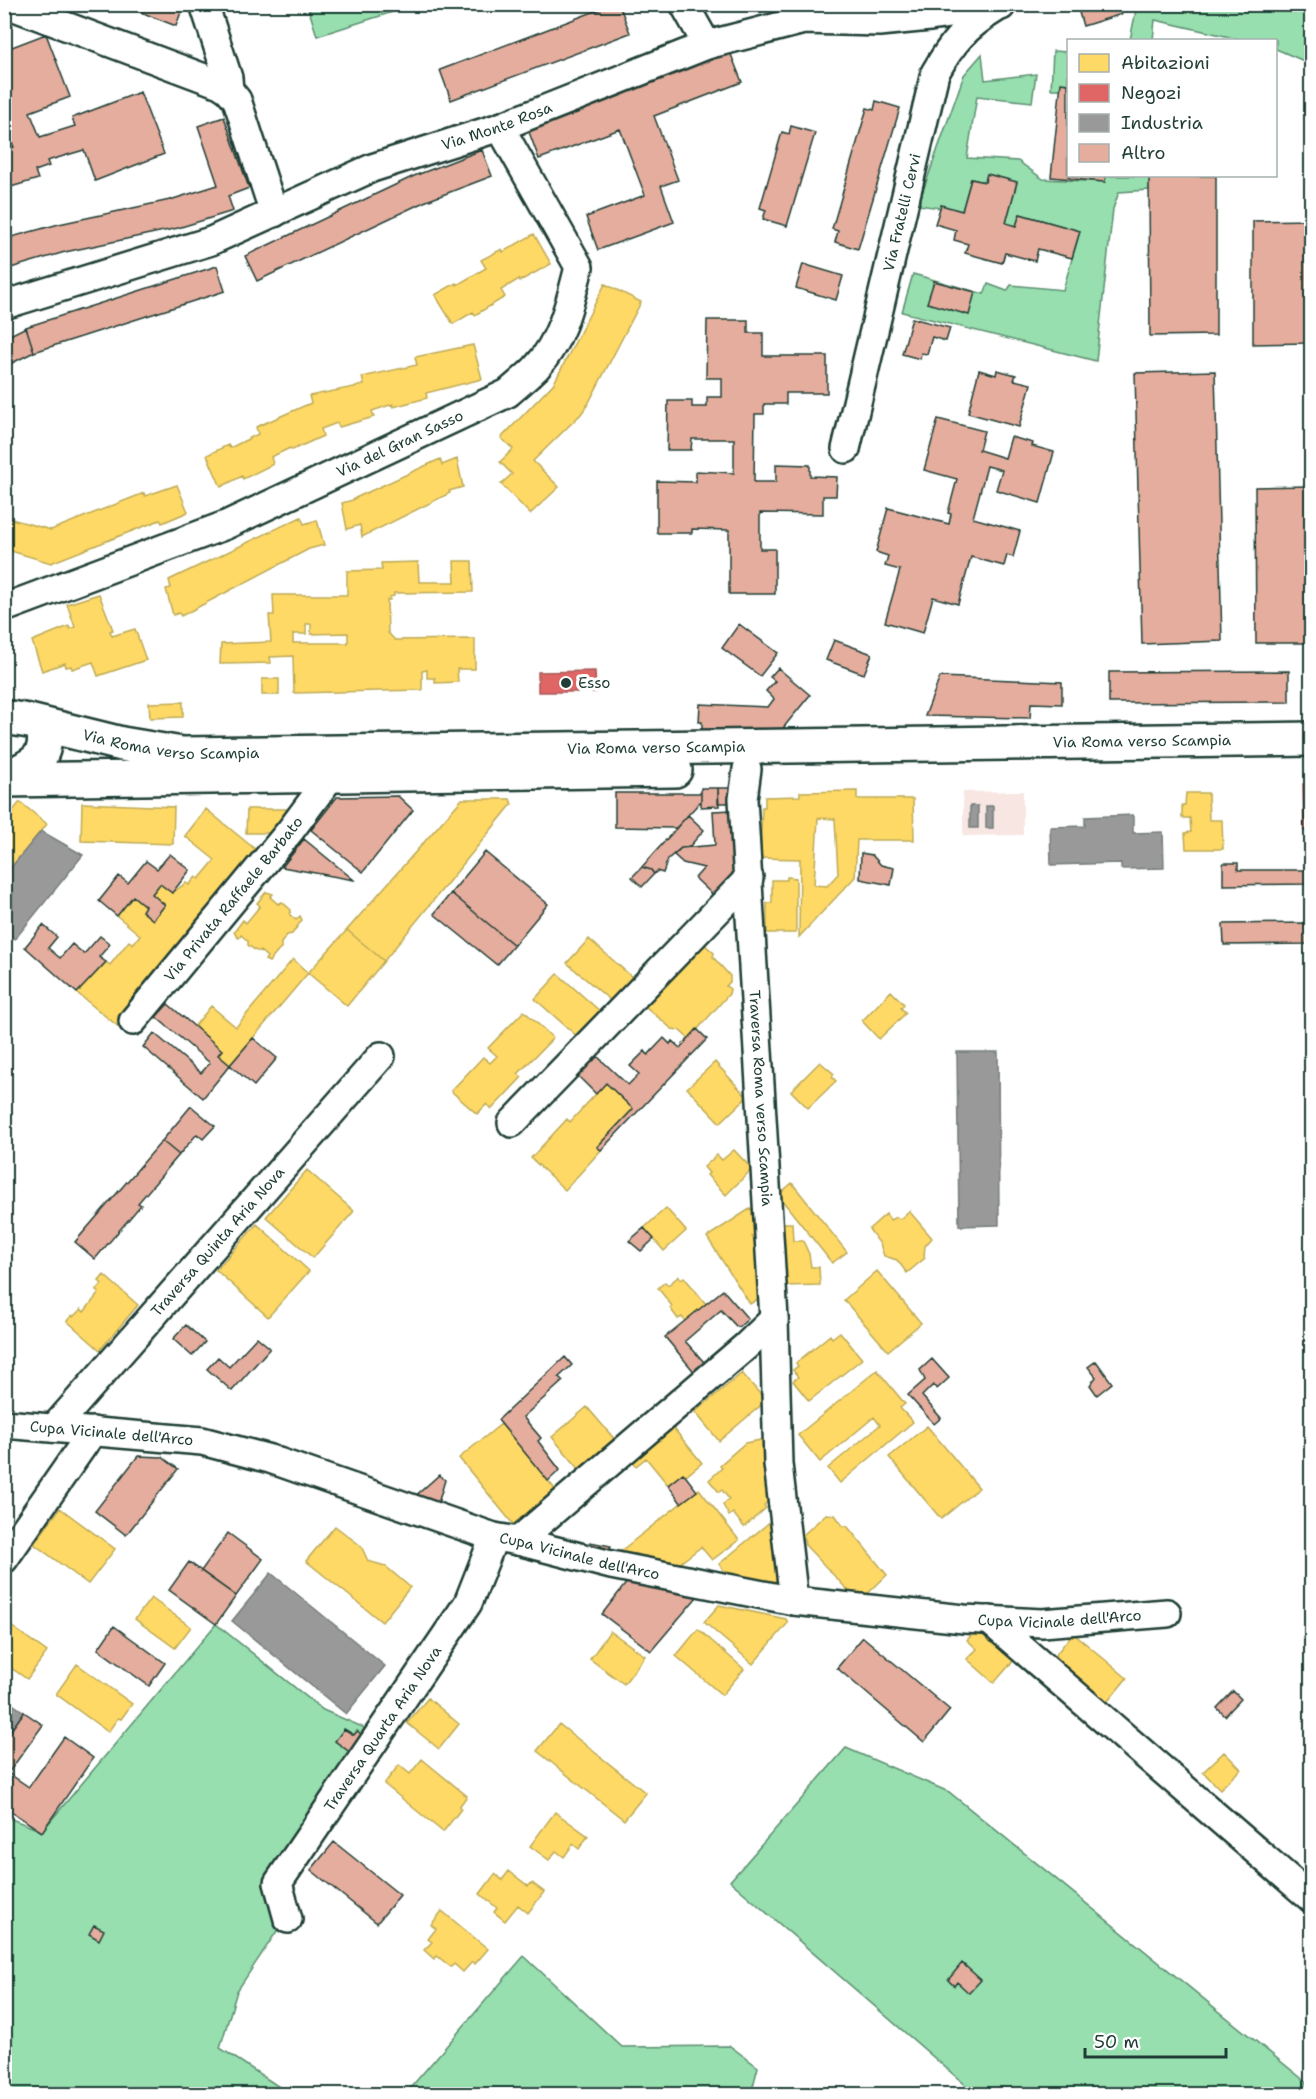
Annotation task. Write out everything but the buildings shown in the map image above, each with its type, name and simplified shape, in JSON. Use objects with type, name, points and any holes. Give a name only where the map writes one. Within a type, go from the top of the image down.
[{"type":"main road","name":"Via Roma verso Scampia","points":[[4,717],[43,724],[122,744],[182,754],[1311,739]]},
{"type":"main road","points":[[4,780],[35,763],[43,752],[46,739],[43,724]]},
{"type":"main road","name":"Via Roma verso Scampia","points":[[4,780],[1311,760]]},
{"type":"street","points":[[7,4],[220,84],[229,90],[237,100],[274,213]]},
{"type":"street","points":[[684,4],[706,45]]},
{"type":"street","name":"Via Monte Rosa","points":[[4,305],[211,241],[372,168],[500,127],[706,45],[804,20],[879,22],[930,17],[1003,5]]},
{"type":"street","name":"Via Fratelli Cervi","points":[[846,449],[935,73],[948,50],[974,22],[1003,5]]},
{"type":"street","points":[[209,6],[228,78],[229,90]]},
{"type":"street","name":"Via del Gran Sasso","points":[[4,608],[226,525],[508,393],[536,368],[556,339],[571,301],[579,267],[500,127]]},
{"type":"street","name":"Traversa Roma verso Scampia","points":[[747,769],[743,800],[774,1319],[778,1464],[794,1600]]},
{"type":"street","name":"Via Privata Raffaele Barbato","points":[[133,1021],[290,831],[331,776]]},
{"type":"street","points":[[512,1123],[749,878]]},
{"type":"street","name":"Traversa Quinta Aria Nova","points":[[54,1428],[381,1056]]},
{"type":"street","points":[[506,1539],[745,1347],[774,1319]]},
{"type":"street","name":"Cupa Vicinale dell'Arco","points":[[4,1424],[202,1441],[270,1459],[506,1539],[611,1565],[794,1600],[989,1620],[1042,1623],[1167,1613]]},
{"type":"street","points":[[4,1559],[93,1431]]},
{"type":"street","name":"Traversa Quarta Aria Nova","points":[[288,1919],[278,1883],[468,1603],[506,1539]]},
{"type":"street","points":[[989,1620],[1311,1899]]},
{"type":"shaded area","points":[[1023,791],[1023,835],[963,836],[963,792]]},
{"type":"green space","points":[[307,4],[415,4],[415,5],[317,36]]},
{"type":"green space","points":[[1137,5],[1311,5],[1311,64],[1277,49],[1277,39],[1239,39],[1155,20],[1153,39],[1130,39]]},
{"type":"green space","points":[[1053,51],[1067,52],[1067,89],[1051,89]]},
{"type":"green space","points":[[982,54],[985,80],[1036,74],[1032,102],[977,96],[967,158],[1018,161],[1043,179],[1105,182],[1106,177],[1150,177],[1149,190],[1119,192],[1113,209],[1096,361],[902,312],[913,274],[984,294],[988,284],[1007,291],[1011,285],[1063,290],[1080,231],[1020,214],[1016,226],[1006,223],[1017,182],[987,174],[985,182],[971,179],[962,211],[918,205],[964,75]]},
{"type":"green space","points":[[216,1624],[323,1710],[365,1728],[292,1839],[279,1928],[237,1991],[220,2048],[290,2094],[5,2094],[4,1816],[42,1831]]},
{"type":"green space","points":[[846,1748],[949,1792],[1311,2086],[1311,2094],[976,2094],[730,1881]]},
{"type":"green space","points":[[524,1956],[622,2047],[730,2046],[758,2067],[751,2094],[405,2094]]},
{"type":"place","name":"Esso","points":[[566,683]]}]
